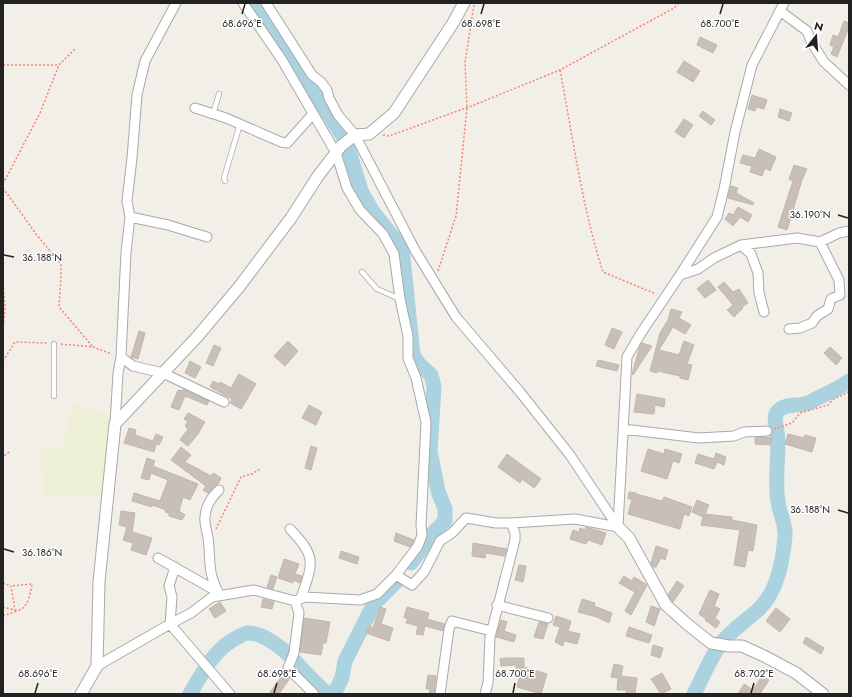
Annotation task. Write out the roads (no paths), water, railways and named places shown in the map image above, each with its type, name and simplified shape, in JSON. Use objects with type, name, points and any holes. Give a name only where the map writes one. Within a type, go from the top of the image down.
[{"type":"street","points":[[81,694],[97,666],[99,582],[115,424],[118,373],[121,357],[126,252],[130,217],[127,201],[137,95],[145,61],[176,3]]},
{"type":"street","points":[[97,666],[191,613],[212,597],[220,594],[254,590],[298,599],[312,597],[360,600],[377,594],[396,576],[418,546],[422,535],[421,526],[426,422],[416,378],[408,358],[408,336],[400,299],[394,254],[383,234],[360,210],[347,188],[336,152],[282,60],[243,3]]},
{"type":"street","points":[[266,3],[312,75],[321,82],[327,90],[329,98],[338,115],[355,135],[416,252],[456,317],[520,392],[570,455],[618,527],[629,538],[666,605],[711,643],[729,646],[742,646],[764,656],[796,673],[823,694]]},
{"type":"street","points":[[115,424],[197,337],[239,287],[291,218],[318,176],[341,146],[355,135],[369,134],[394,112],[453,23],[464,3]]},
{"type":"street","points":[[618,527],[627,357],[641,333],[717,217],[735,132],[752,65],[782,7],[807,31],[812,43],[824,62],[849,85]]},
{"type":"street","points":[[195,108],[240,124],[286,143],[313,114]]},
{"type":"street","points":[[130,217],[168,225],[207,237]]},
{"type":"street","points":[[680,275],[698,269],[714,258],[741,245],[797,238],[820,242],[839,233],[849,231]]},
{"type":"street","points":[[790,329],[800,328],[812,323],[817,316],[828,309],[831,299],[840,295],[839,280],[820,242]]},
{"type":"street","points":[[741,245],[751,254],[758,273],[759,293],[764,312]]},
{"type":"street","points":[[121,357],[133,366],[163,373],[224,402]]},
{"type":"street","points":[[623,429],[699,438],[734,436],[744,432],[767,431]]},
{"type":"street","points":[[219,490],[210,499],[205,519],[210,547],[210,568],[212,581],[220,594]]},
{"type":"street","points":[[396,576],[412,585],[424,572],[440,542],[452,533],[466,518],[496,523],[575,519],[618,527]]},
{"type":"street","points":[[485,694],[488,683],[488,656],[491,631],[515,540],[515,533],[511,523]]},
{"type":"street","points":[[290,529],[307,548],[311,561],[298,599],[299,613],[294,653],[288,668],[314,694]]},
{"type":"street","points":[[158,558],[220,594]]},
{"type":"street","points":[[175,567],[169,586],[172,597],[170,624],[230,694]]},
{"type":"street","points":[[498,605],[548,618]]},
{"type":"street","points":[[440,694],[449,629],[452,621],[491,631]]},
{"type":"lane","points":[[212,114],[219,94]]},
{"type":"lane","points":[[225,181],[224,178],[240,124]]},
{"type":"lane","points":[[362,272],[377,289],[400,299]]},
{"type":"lane","points":[[54,344],[54,396]]},
{"type":"waterway","points":[[257,3],[344,138]]},
{"type":"waterway","points":[[347,144],[361,191],[373,212],[402,248],[413,355],[419,364],[431,375],[434,386],[430,451],[438,491],[445,509],[445,521],[433,533],[411,563]]},
{"type":"waterway","points":[[694,694],[711,659],[723,641],[765,602],[775,585],[781,565],[785,531],[777,492],[778,440],[775,418],[776,413],[783,407],[810,402],[839,388],[849,381]]},
{"type":"waterway","points":[[334,694],[342,678],[345,661],[374,604],[396,582]]},
{"type":"waterway","points":[[190,694],[204,670],[216,654],[230,642],[247,633],[253,633],[270,640],[289,655],[312,680],[328,694]]}]
